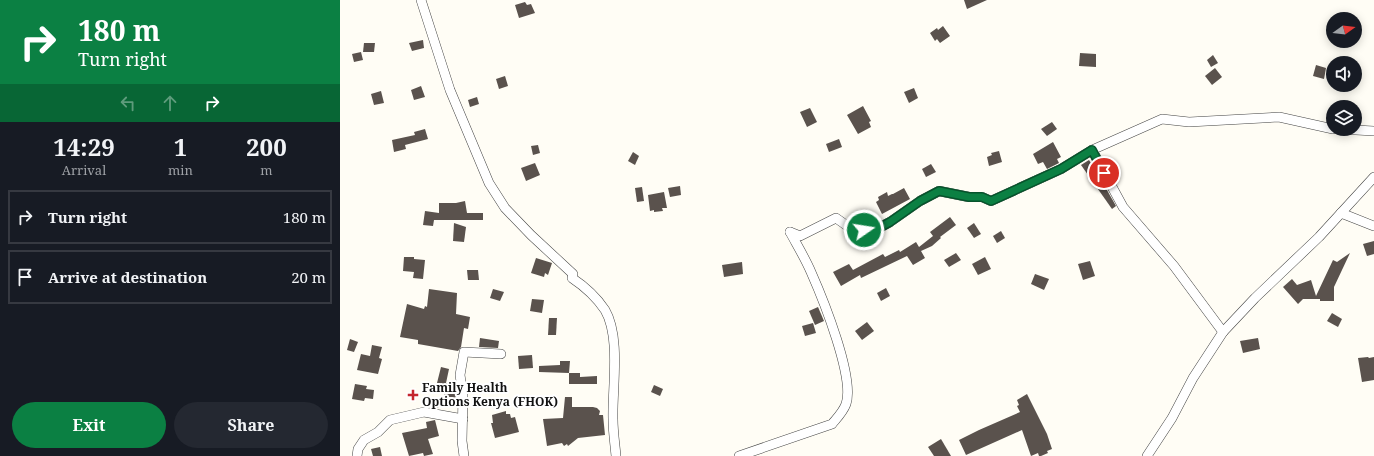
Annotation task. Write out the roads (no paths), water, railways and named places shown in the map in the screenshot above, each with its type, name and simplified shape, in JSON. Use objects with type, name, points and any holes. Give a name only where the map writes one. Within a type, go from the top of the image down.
[{"type":"street","points":[[421,0],[450,90],[488,183],[505,208],[531,236],[573,274],[572,278],[582,284],[605,310],[614,343],[613,419],[616,456]]},
{"type":"street","points":[[739,456],[832,424],[840,416],[846,404],[848,385],[832,324],[811,271],[790,232],[800,236],[836,218],[853,230],[877,229],[890,222],[920,201],[939,191],[969,197],[982,197],[991,201],[1061,169],[1092,150],[1162,119],[1189,122],[1279,118],[1326,128]]},
{"type":"street","points":[[1362,130],[1374,131]]},
{"type":"street","points":[[1092,150],[1123,207],[1174,266],[1224,332]]},
{"type":"street","points":[[1147,456],[1172,418],[1193,378],[1224,332],[1255,298],[1319,238],[1374,177]]},
{"type":"street","points":[[1341,213],[1374,226]]},
{"type":"street","points":[[464,456],[462,441],[463,395],[460,375],[464,352],[500,354]]},
{"type":"street","points":[[357,456],[358,449],[364,440],[378,432],[390,420],[424,412],[463,419]]},
{"type":"place","name":"Family Health Options Kenya (FHOK)","points":[[413,395]]}]
